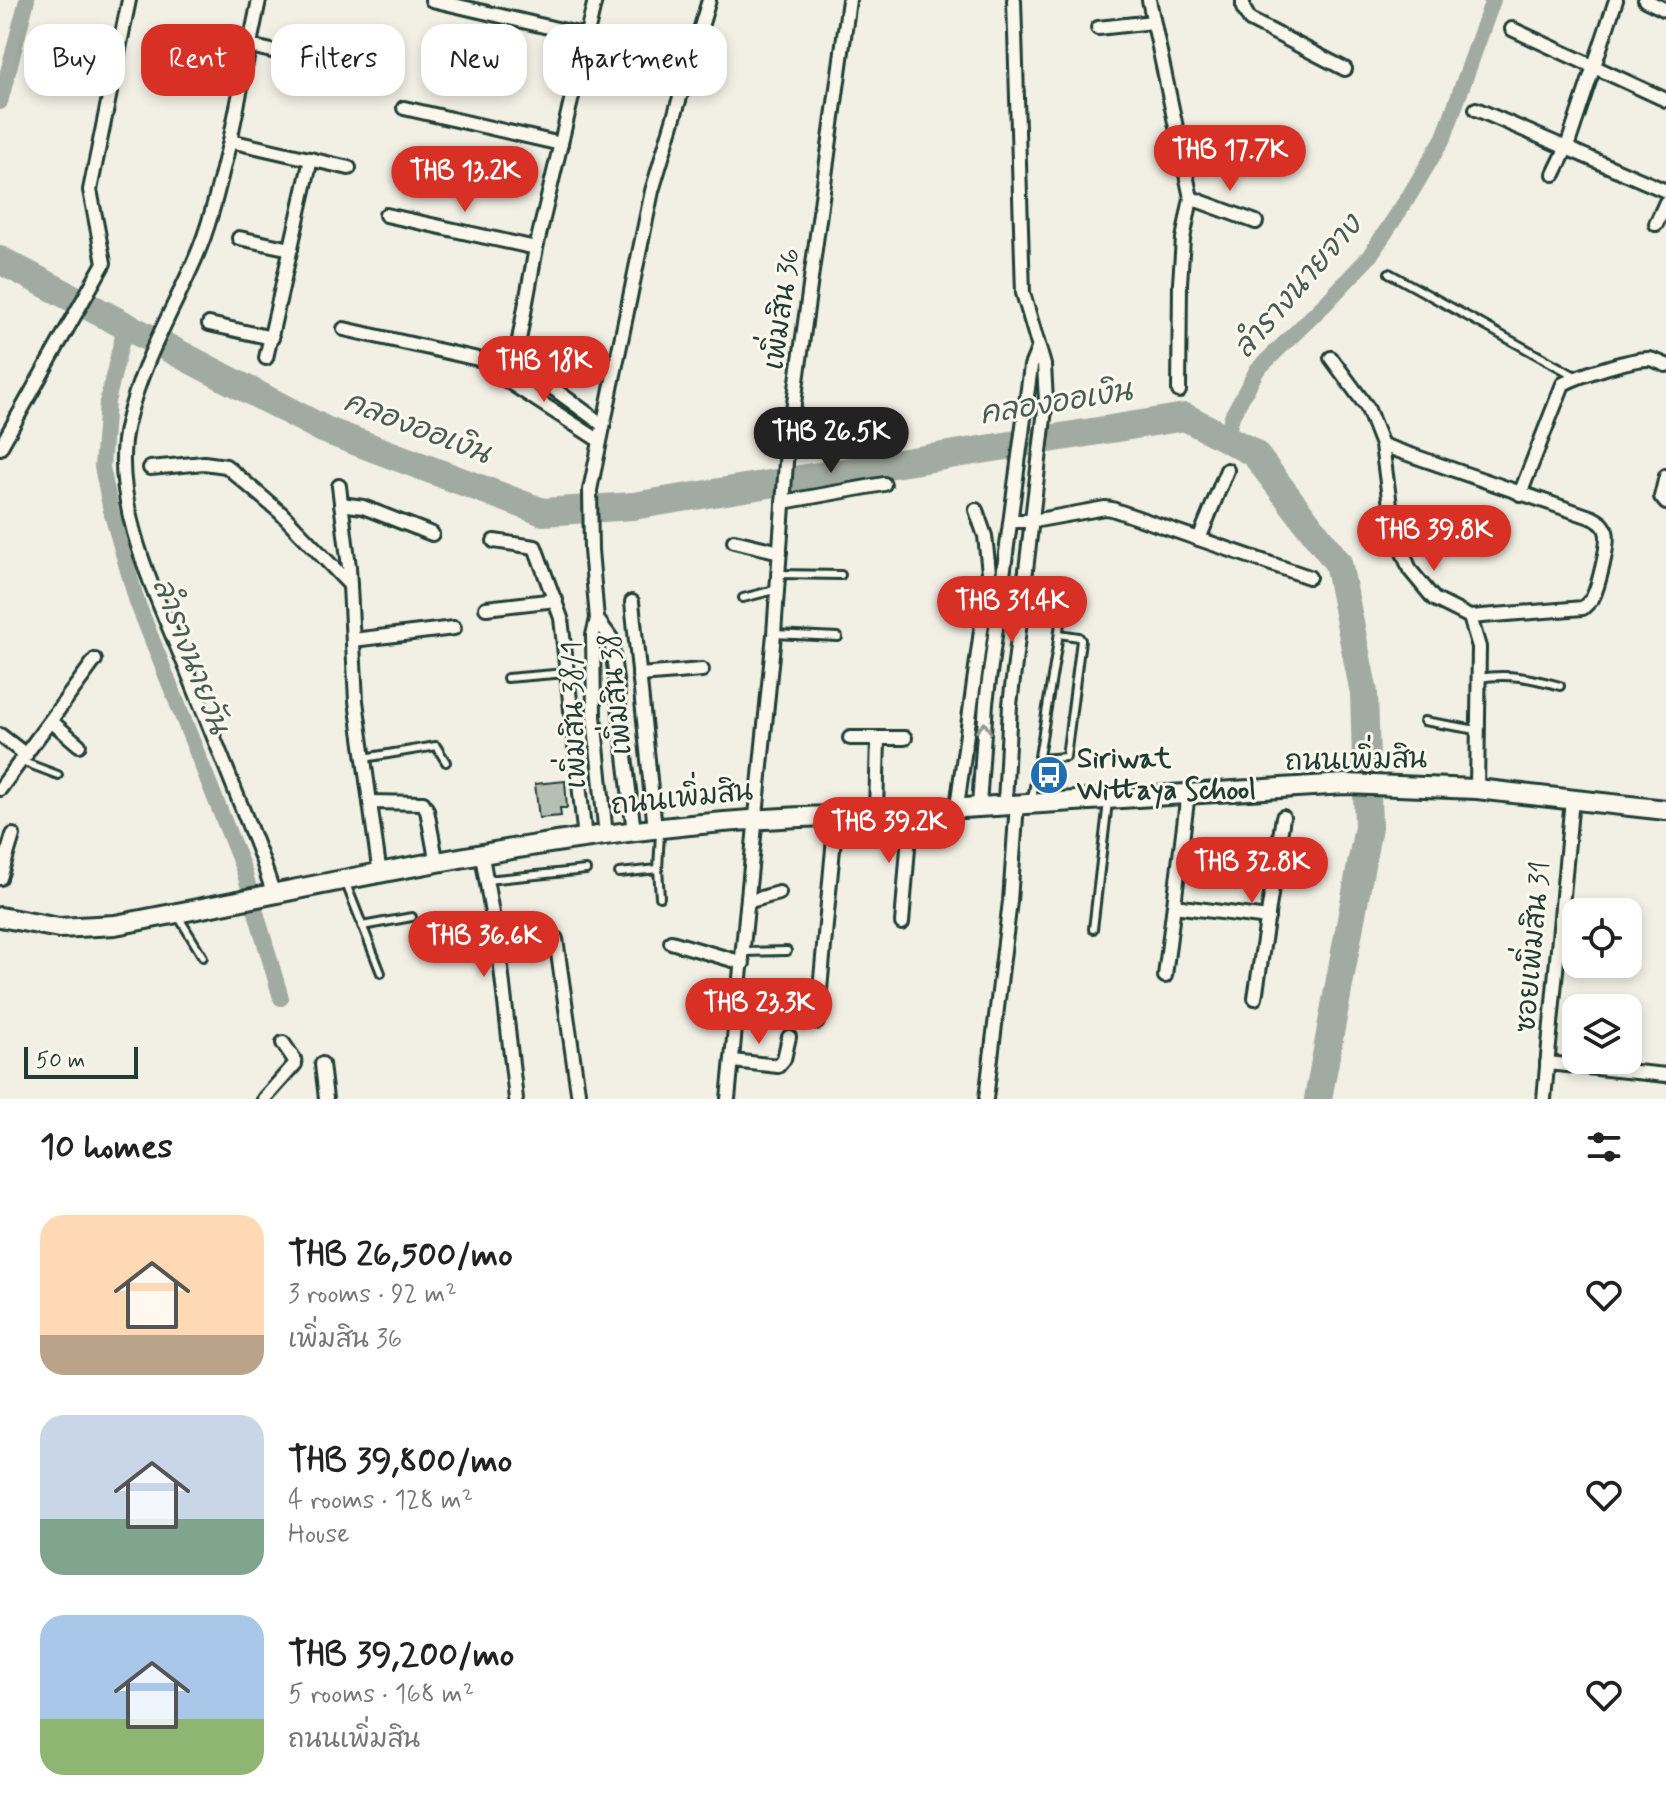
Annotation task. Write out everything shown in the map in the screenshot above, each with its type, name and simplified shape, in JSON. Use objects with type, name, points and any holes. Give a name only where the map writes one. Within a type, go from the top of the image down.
[{"type":"street","points":[[0,448],[104,263],[90,190],[129,0]]},
{"type":"street","points":[[254,24],[259,0]]},
{"type":"street","points":[[432,0],[543,26]]},
{"type":"street","points":[[590,24],[595,0]]},
{"type":"street","points":[[597,619],[590,490],[652,191],[709,0]]},
{"type":"street","name":"เพิ่มสิน 36","points":[[728,1099],[750,901],[778,589],[786,462],[849,0]]},
{"type":"street","points":[[986,1099],[1010,901],[1018,803],[1010,705],[1046,401],[1044,365],[1023,293],[1014,0]]},
{"type":"street","points":[[1149,0],[1191,198],[1183,239],[1180,283],[1179,391]]},
{"type":"street","points":[[1243,0],[1243,8],[1250,20],[1345,69]]},
{"type":"street","points":[[1554,174],[1567,147],[1616,0]]},
{"type":"street","points":[[1645,0],[1666,10]]},
{"type":"street","points":[[1098,28],[1153,22]]},
{"type":"street","points":[[1512,29],[1666,100]]},
{"type":"street","points":[[239,96],[230,141],[197,255],[146,360],[126,426],[122,460],[124,493],[131,522],[262,859],[260,897]]},
{"type":"street","points":[[514,367],[536,248],[573,96]]},
{"type":"street","points":[[404,108],[561,144]]},
{"type":"street","points":[[1476,109],[1666,191]]},
{"type":"street","points":[[230,141],[349,168]]},
{"type":"street","points":[[266,358],[311,159]]},
{"type":"street","points":[[1191,198],[1256,222]]},
{"type":"street","points":[[1656,224],[1666,202]]},
{"type":"street","points":[[386,215],[536,248]]},
{"type":"street","points":[[239,238],[291,249]]},
{"type":"street","points":[[209,324],[272,338]]},
{"type":"street","points":[[344,329],[514,367],[543,381],[603,425]]},
{"type":"street","points":[[979,806],[986,703],[1031,366],[1038,349]]},
{"type":"street","points":[[1331,358],[1367,407],[1382,445],[1393,528],[1410,570],[1434,599],[1470,617],[1583,608],[1592,598],[1608,538],[1602,523],[1382,445]]},
{"type":"street","points":[[1520,494],[1563,384],[1577,377],[1651,358],[1666,365]]},
{"type":"street","points":[[493,363],[498,375],[600,441]]},
{"type":"street","points":[[150,468],[204,463],[226,466],[281,513],[350,586]]},
{"type":"street","points":[[1199,539],[1227,470]]},
{"type":"street","points":[[1666,476],[1661,497],[1666,503]]},
{"type":"street","points":[[784,500],[884,484]]},
{"type":"street","points":[[339,486],[350,586],[356,701],[380,875]]},
{"type":"street","points":[[341,504],[363,507],[432,534]]},
{"type":"street","points":[[1011,521],[1033,521],[1105,508],[1309,577]]},
{"type":"street","points":[[957,807],[989,572],[985,536],[976,510]]},
{"type":"street","points":[[494,541],[535,547],[556,600],[561,618],[585,839]]},
{"type":"street","points":[[734,541],[780,552]]},
{"type":"street","points":[[486,608],[556,600]]},
{"type":"street","name":"เพิ่มสิน 38","points":[[632,602],[658,829]]},
{"type":"street","points":[[1470,617],[1479,647],[1477,789]]},
{"type":"street","name":"เพิ่มสิน 38/1","points":[[597,619],[611,638],[634,832]]},
{"type":"street","name":"เพิ่มสิน 38/1","points":[[597,619],[593,635],[594,716],[606,836]]},
{"type":"street","points":[[353,640],[454,628]]},
{"type":"street","points":[[0,789],[95,660]]},
{"type":"street","points":[[639,675],[702,670]]},
{"type":"street","points":[[594,683],[617,683]]},
{"type":"street","points":[[51,721],[79,745]]},
{"type":"street","points":[[0,735],[23,758]]},
{"type":"street","points":[[850,738],[905,738]]},
{"type":"street","points":[[876,812],[878,738]]},
{"type":"street","name":"ถนนเพิ่มสิน","points":[[0,917],[59,928],[115,925],[482,856],[634,832],[756,818],[836,816],[1345,784],[1477,789],[1666,810]]},
{"type":"street","points":[[1165,976],[1188,793]]},
{"type":"street","name":"ซอยเพิ่มสิน 31","points":[[1544,1099],[1572,799]]},
{"type":"street","points":[[370,802],[423,803],[437,864]]},
{"type":"street","points":[[902,923],[911,810]]},
{"type":"street","points":[[817,1022],[836,816]]},
{"type":"street","points":[[1255,998],[1283,817]]},
{"type":"street","points":[[0,878],[13,835]]},
{"type":"street","points":[[482,856],[500,959],[516,1099]]},
{"type":"street","points":[[750,901],[779,893]]},
{"type":"street","points":[[1174,906],[1268,918]]},
{"type":"street","points":[[556,939],[579,1099]]},
{"type":"street","points":[[671,942],[743,958]]},
{"type":"street","points":[[733,1061],[778,1066],[784,1059],[789,1037]]},
{"type":"street","points":[[264,1099],[295,1064],[283,1043]]},
{"type":"street","points":[[1547,1063],[1666,1075]]},
{"type":"street","points":[[322,1064],[326,1099]]},
{"type":"lane","points":[[1389,273],[1577,377]]},
{"type":"lane","points":[[779,574],[841,575]]},
{"type":"lane","points":[[743,598],[778,589]]},
{"type":"lane","points":[[1018,803],[1040,759],[1064,590]]},
{"type":"lane","points":[[774,634],[838,637]]},
{"type":"lane","points":[[1040,759],[1066,757],[1081,640],[1059,634]]},
{"type":"lane","points":[[507,678],[566,673]]},
{"type":"lane","points":[[1479,678],[1526,676],[1560,686]]},
{"type":"lane","points":[[1424,721],[1477,730]]},
{"type":"lane","points":[[364,758],[436,746],[446,762]]},
{"type":"lane","points":[[23,758],[58,775]]},
{"type":"lane","points":[[1093,929],[1108,798]]},
{"type":"lane","points":[[658,829],[660,897]]},
{"type":"lane","points":[[619,873],[658,869]]},
{"type":"lane","points":[[485,880],[586,870]]},
{"type":"lane","points":[[345,881],[381,973]]},
{"type":"lane","points":[[176,913],[203,957]]},
{"type":"lane","points":[[362,926],[412,917]]},
{"type":"lane","points":[[743,958],[787,951]]},
{"type":"building","points":[[565,781],[567,808],[560,808],[561,816],[539,818],[535,784]]},
{"type":"waterway","points":[[0,102],[27,0]]},
{"type":"waterway","name":"ลำรางนายจาง","points":[[1226,439],[1232,416],[1257,370],[1369,257],[1408,198],[1444,137],[1493,0]]},
{"type":"waterway","name":"คลองออเงิน","points":[[0,260],[325,430],[543,512],[633,506],[1185,417],[1254,453],[1338,563],[1364,693],[1368,827],[1318,1099]]},
{"type":"waterway","name":"ลำรางนายวัน","points":[[125,327],[107,402],[102,467],[111,511],[137,602],[244,871],[281,998]]},
{"type":"place","name":"Siriwat Wittaya School","points":[[1049,775]]}]
